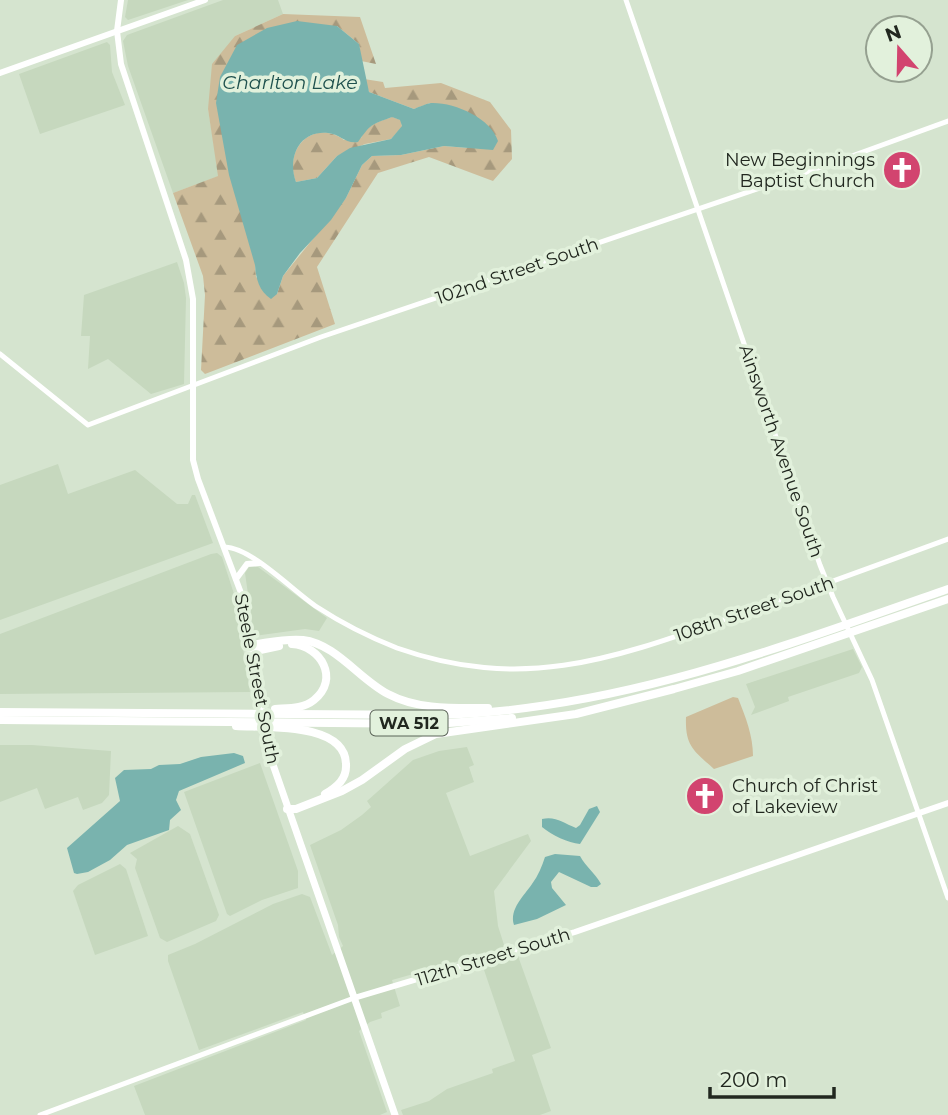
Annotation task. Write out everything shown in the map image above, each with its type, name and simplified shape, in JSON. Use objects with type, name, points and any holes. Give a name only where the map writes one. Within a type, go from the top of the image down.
[{"type":"highway","name":"WA 512","points":[[0,720],[474,714],[595,698],[673,680],[755,656],[948,589]]},
{"type":"highway","name":"WA 512","points":[[0,712],[436,724],[518,718],[616,703],[738,671],[948,599]]},
{"type":"highway","points":[[250,649],[295,640],[317,643],[382,691],[414,704],[519,708]]},
{"type":"highway","points":[[201,718],[299,707],[315,699],[322,689],[326,676],[324,666],[316,653],[308,648],[292,644],[250,649]]},
{"type":"highway","points":[[288,809],[296,809],[342,791],[405,749],[436,734],[565,715],[616,703]]},
{"type":"highway","points":[[201,718],[218,726],[317,733],[337,743],[346,765],[340,783],[325,794],[296,803],[288,809]]},
{"type":"main road","name":"Steele Street South","points":[[121,0],[117,32],[122,67],[190,276],[193,313],[192,445],[195,466],[242,598],[265,737],[395,1115]]},
{"type":"main road","points":[[0,73],[205,0]]},
{"type":"main road","points":[[236,579],[247,564],[259,563]]},
{"type":"main road","name":"112th Street South","points":[[354,998],[575,932],[948,803]]},
{"type":"street","name":"Ainsworth Avenue South","points":[[626,0],[827,584],[872,680],[948,898]]},
{"type":"street","name":"102nd Street South","points":[[0,354],[88,425],[321,337],[948,121]]},
{"type":"street","name":"108th Street South","points":[[225,547],[243,551],[315,605],[367,636],[417,655],[482,668],[558,667],[634,651],[948,539]]},
{"type":"street","name":"112th Street South","points":[[40,1115],[354,998]]},
{"type":"shaded area","points":[[128,0],[188,0],[128,20],[125,17]]},
{"type":"shaded area","points":[[223,0],[278,0],[283,14],[235,36],[208,109],[219,176],[173,193],[128,66],[123,41],[127,35]]},
{"type":"shaded area","points":[[107,42],[110,45],[112,72],[125,105],[40,134],[19,74]]},
{"type":"shaded area","points":[[177,262],[186,298],[184,384],[151,394],[108,359],[88,369],[90,336],[81,336],[84,295]]},
{"type":"shaded area","points":[[58,464],[68,494],[135,470],[177,504],[188,504],[192,495],[195,495],[213,543],[0,620],[0,485]]},
{"type":"shaded area","points":[[217,553],[222,557],[235,597],[250,692],[0,694],[0,634]]},
{"type":"shaded area","points":[[249,567],[258,567],[327,618],[319,631],[305,629],[254,636],[245,573]]},
{"type":"shaded area","points":[[853,649],[862,667],[859,673],[788,697],[789,701],[751,715],[755,707],[746,684]]},
{"type":"shaded area","points":[[0,745],[111,751],[109,795],[102,803],[83,810],[78,797],[45,809],[37,788],[0,802]]},
{"type":"shaded area","points":[[467,747],[474,765],[469,767],[474,782],[446,793],[470,856],[528,834],[531,841],[494,891],[498,926],[505,948],[392,980],[400,1006],[381,1013],[382,1018],[370,1022],[359,1031],[387,1112],[380,1115],[145,1115],[134,1086],[306,1020],[303,1012],[199,1050],[168,955],[273,904],[302,894],[310,897],[332,955],[343,946],[310,845],[341,830],[362,815],[371,807],[367,801],[413,760],[439,751]]},
{"type":"shaded area","points":[[260,763],[298,871],[298,888],[262,900],[230,916],[227,914],[184,792]]},
{"type":"shaded area","points":[[178,826],[190,834],[219,915],[216,921],[167,942],[160,938],[135,868],[137,859],[130,853]]},
{"type":"shaded area","points":[[120,864],[126,869],[148,936],[95,955],[73,891],[78,885]]},
{"type":"shaded area","points":[[518,956],[551,1048],[532,1055],[551,1111],[540,1115],[403,1115],[401,1110],[429,1101],[447,1089],[493,1073],[492,1069],[515,1061],[483,967]]},
{"type":"green space","points":[[283,14],[360,17],[376,64],[361,61],[359,44],[337,26],[255,265],[256,277],[277,294],[283,276],[346,198],[362,165],[372,156],[401,155],[444,146],[468,148],[430,103],[414,109],[369,92],[364,79],[383,82],[385,88],[441,83],[490,102],[511,130],[512,159],[493,181],[429,157],[378,173],[317,267],[335,324],[205,374],[201,370],[205,295],[203,276],[173,193],[218,176],[208,109],[212,64],[235,36]]},
{"type":"green space","points":[[392,117],[401,120],[402,127],[391,139],[365,144],[337,156],[317,178],[296,182],[294,158],[297,148],[304,140],[322,133],[333,134],[344,140],[361,138],[370,127]]},
{"type":"green space","points":[[733,697],[738,698],[746,720],[753,756],[714,769],[692,747],[687,735],[686,717]]},
{"type":"water","name":"Charlton Lake","points":[[297,21],[337,26],[359,44],[369,92],[414,109],[431,103],[450,105],[470,113],[488,125],[498,141],[493,150],[444,146],[401,155],[372,156],[362,165],[346,198],[331,220],[283,276],[277,294],[271,299],[257,280],[229,175],[216,103],[220,77],[237,45],[267,28]],"holes":[[[392,117],[400,120],[402,126],[391,139],[350,148],[337,156],[317,178],[296,182],[293,164],[295,155],[298,147],[309,136],[328,133],[350,142],[358,142],[375,124]]]},
{"type":"water","points":[[234,753],[243,756],[245,763],[179,791],[176,800],[181,810],[170,820],[169,830],[127,845],[110,860],[88,872],[74,873],[67,848],[120,801],[115,778],[124,770],[151,769],[159,765],[180,764],[201,757]]},
{"type":"water","points":[[597,806],[600,812],[580,844],[560,838],[542,827],[542,819],[551,818],[576,828],[589,809]]},
{"type":"water","points":[[555,854],[580,856],[601,884],[591,887],[559,872],[551,882],[552,888],[566,905],[537,919],[514,925],[518,903],[536,878],[545,857]]},
{"type":"place","name":"New Beginnings Baptist Church","points":[[902,170]]},
{"type":"place","name":"Church of Christ of Lakeview","points":[[705,796]]}]
